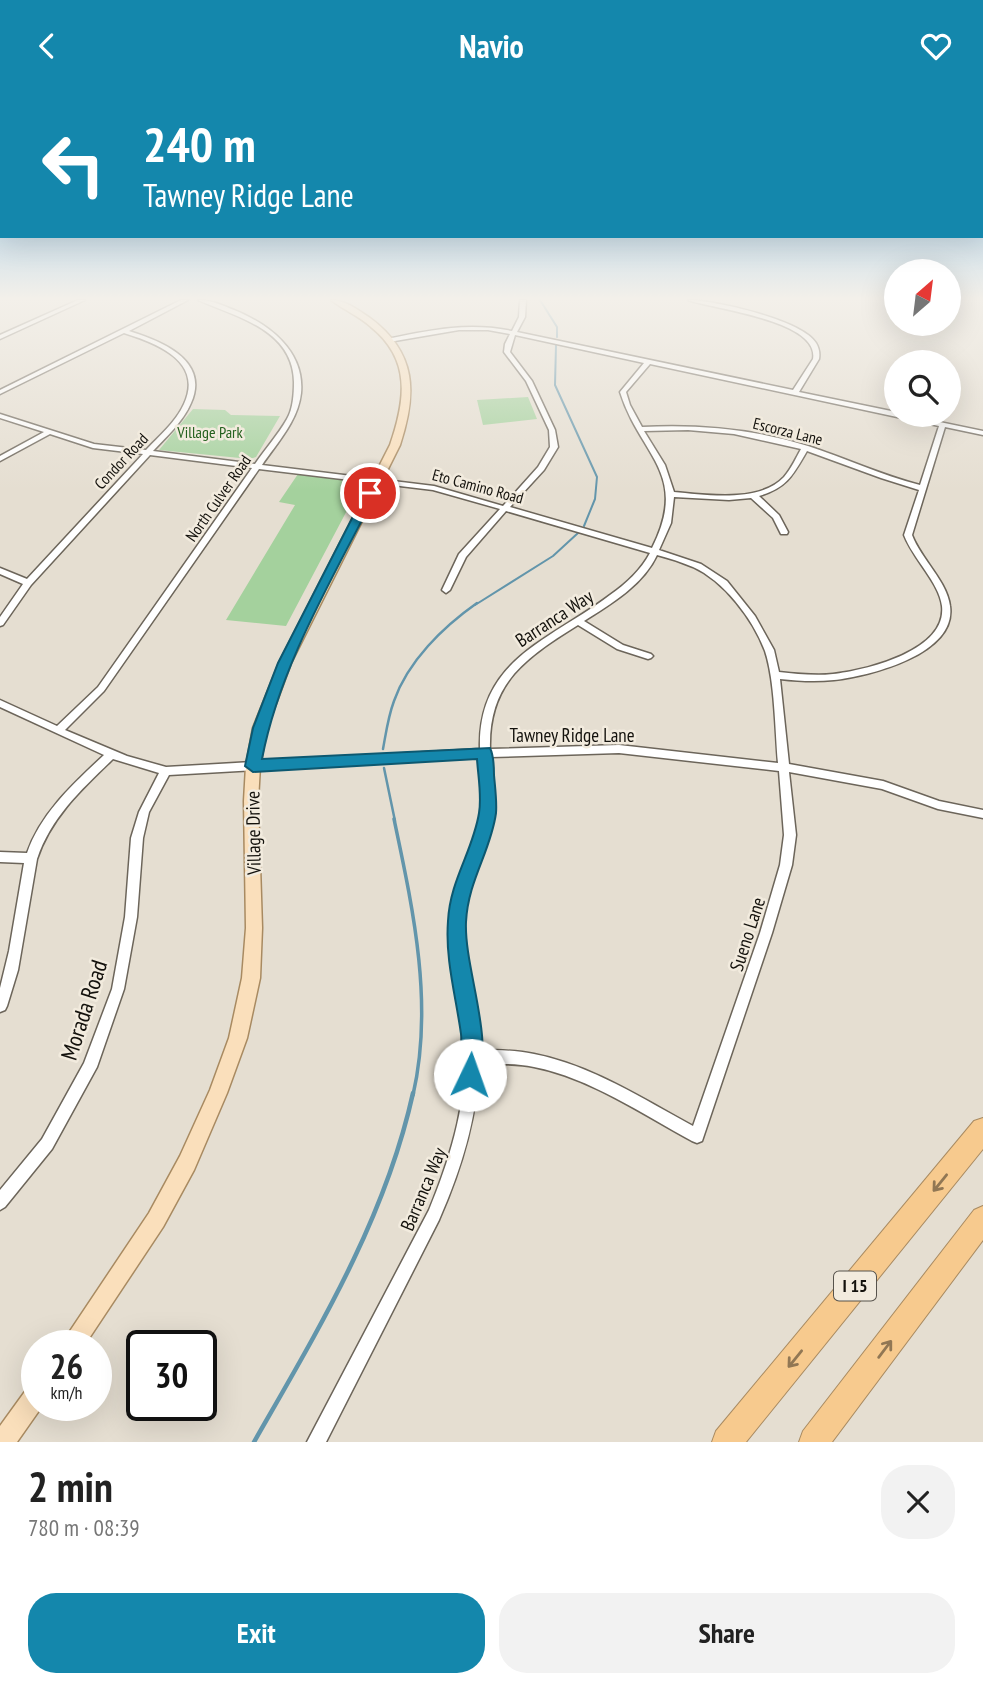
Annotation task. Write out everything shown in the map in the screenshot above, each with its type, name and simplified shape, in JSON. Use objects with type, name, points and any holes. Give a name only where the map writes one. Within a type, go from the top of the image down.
[{"type":"highway","name":"I 15","points":[[727,1442],[983,1130]]},
{"type":"highway","points":[[814,1442],[983,1219]]},
{"type":"main road","name":"Village Drive","points":[[82,1330],[156,1220],[187,1163],[218,1093],[238,1038],[251,978],[254,928],[251,801],[253,766],[260,728],[285,663],[403,425],[408,400],[406,371],[401,363]]},
{"type":"main road","points":[[3,1442],[21,1417]]},
{"type":"street","points":[[0,392],[59,363]]},
{"type":"street","name":"Condor Road","points":[[0,623],[28,583],[171,428],[188,404],[192,381],[190,370],[184,363]]},
{"type":"street","name":"North Culver Road","points":[[59,730],[101,689],[291,418],[298,402],[299,378],[294,363]]},
{"type":"street","points":[[446,590],[462,556],[547,461],[554,441],[552,430],[529,381],[514,363]]},
{"type":"street","name":"Barranca Way","points":[[316,1442],[452,1176],[463,1132],[472,1038],[457,947],[457,920],[462,882],[488,811],[484,735],[489,706],[508,673],[534,649],[579,622],[624,589],[656,551],[668,521],[671,494],[663,468],[628,408],[623,392],[647,363]]},
{"type":"street","points":[[658,363],[884,411]]},
{"type":"street","points":[[795,393],[813,363]]},
{"type":"street","name":"Eto Camino Road","points":[[0,417],[93,446],[434,488],[656,551]]},
{"type":"street","name":"Escorza Lane","points":[[642,429],[702,426],[805,448],[883,478],[921,488]]},
{"type":"street","points":[[775,675],[833,677],[856,673],[908,655],[939,635],[947,615],[944,597],[914,552],[908,535],[942,427]]},
{"type":"street","points":[[956,427],[983,433]]},
{"type":"street","points":[[0,459],[48,433]]},
{"type":"street","points":[[671,494],[730,496],[770,489],[784,480],[805,448]]},
{"type":"street","points":[[752,494],[776,517],[784,532]]},
{"type":"street","name":"Sueno Lane","points":[[471,1057],[510,1057],[565,1070],[696,1136],[766,933],[786,865],[790,835],[775,675],[762,633],[751,615],[724,583],[698,566],[656,551]]},
{"type":"street","points":[[0,571],[28,583]]},
{"type":"street","points":[[579,622],[620,647],[648,656]]},
{"type":"street","name":"Tawney Ridge Lane","points":[[0,703],[112,754],[166,771],[485,753],[619,749],[782,767],[883,785],[938,805],[983,814]]},
{"type":"street","points":[[0,1006],[15,959],[31,857],[60,806],[112,754]]},
{"type":"street","name":"Morada Road","points":[[0,1202],[47,1144],[90,1067],[118,989],[131,917],[137,838],[145,812],[166,771]]},
{"type":"street","points":[[0,857],[31,857]]},
{"type":"green space","points":[[528,397],[537,419],[483,425],[477,400]]},
{"type":"green space","name":"Village Park","points":[[193,409],[225,410],[231,415],[280,416],[256,457],[250,459],[159,450]]},
{"type":"green space","points":[[298,474],[362,482],[286,626],[226,620],[295,505],[279,502]]},
{"type":"waterway","points":[[556,363],[555,385],[597,477],[595,499],[584,526]]},
{"type":"waterway","points":[[475,605],[553,556],[578,533]]},
{"type":"waterway","points":[[383,749],[392,707],[408,672],[439,634],[477,603]]},
{"type":"waterway","points":[[384,768],[395,821]]},
{"type":"waterway","points":[[394,819],[414,922],[421,991],[422,1026],[413,1095]]},
{"type":"waterway","points":[[254,1442],[325,1316],[367,1230],[401,1140],[413,1093]]},
{"type":"route","points":[[370,493],[285,663],[260,728],[253,766],[485,753],[488,811],[462,882],[457,920],[457,947],[472,1038],[470,1075]]}]
